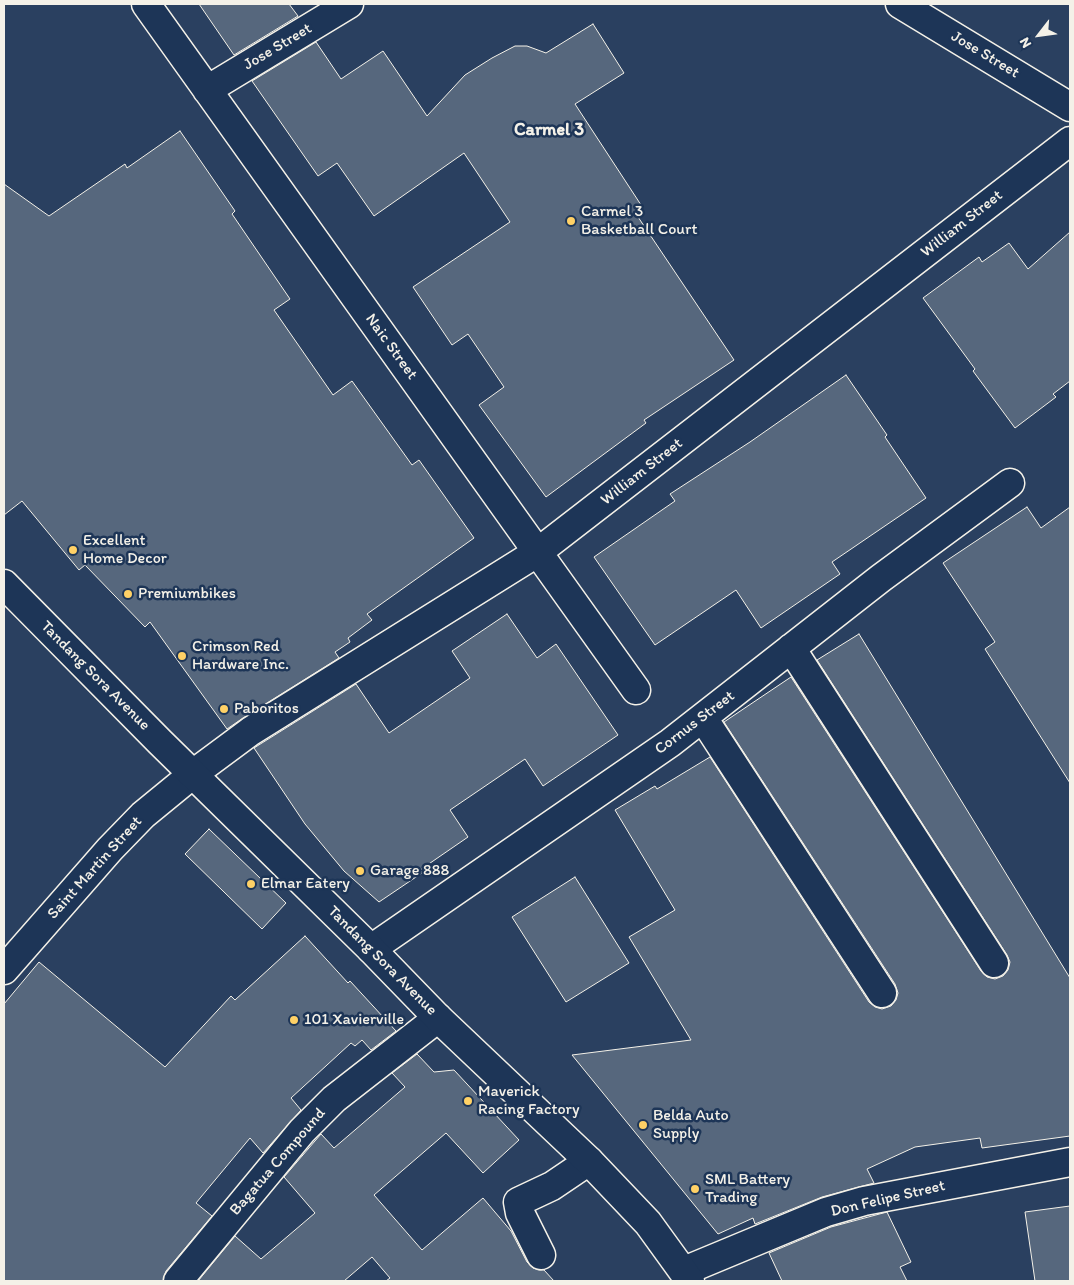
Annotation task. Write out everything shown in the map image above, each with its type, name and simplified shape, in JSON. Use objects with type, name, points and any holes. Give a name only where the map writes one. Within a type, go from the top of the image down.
[{"type":"street","name":"Naic Street","points":[[146,4],[636,690]]},
{"type":"street","name":"Jose Street","points":[[207,90],[349,4]]},
{"type":"street","name":"Jose Street","points":[[900,4],[1070,107]]},
{"type":"street","name":"William Street","points":[[193,774],[251,731],[538,552],[1070,141]]},
{"type":"street","name":"Cornus Street","points":[[371,949],[670,743],[881,578],[1010,483]]},
{"type":"street","name":"Tandang Sora Avenue","points":[[4,584],[438,1018],[589,1161],[648,1223],[687,1276]]},
{"type":"street","points":[[791,648],[994,963]]},
{"type":"street","points":[[703,718],[882,993]]},
{"type":"street","name":"Saint Martin Street","points":[[4,970],[110,849],[143,815],[193,774]]},
{"type":"street","name":"Bagatua Compound","points":[[178,1281],[302,1131],[334,1099],[438,1018]]},
{"type":"street","points":[[541,1255],[520,1213],[518,1202],[552,1186],[589,1161]]},
{"type":"street","name":"Don Felipe Street","points":[[687,1276],[826,1212],[864,1201],[1070,1162]]},
{"type":"building","points":[[199,4],[289,4],[298,16],[234,55]]},
{"type":"building","points":[[593,24],[624,73],[575,104],[643,208],[636,214],[734,360],[644,420],[646,423],[546,497],[479,405],[504,387],[468,334],[452,345],[413,287],[510,222],[464,153],[374,216],[337,163],[318,176],[252,81],[316,42],[341,79],[383,51],[427,116],[465,75],[492,58],[515,46],[527,46],[546,53]]},
{"type":"building","points":[[180,131],[235,211],[232,214],[290,299],[274,310],[333,395],[352,381],[412,465],[419,460],[474,538],[367,614],[372,620],[348,638],[350,642],[335,652],[339,658],[227,729],[150,622],[145,627],[85,565],[79,570],[22,501],[4,515],[4,184],[49,216],[125,164],[127,168]]},
{"type":"building","points":[[1070,232],[1070,381],[1053,394],[1056,397],[1015,428],[923,298],[979,257],[982,262],[1009,243],[1028,269]]},
{"type":"building","points":[[846,375],[887,435],[885,437],[926,498],[832,562],[840,574],[761,628],[736,590],[655,645],[594,557],[675,501],[670,494],[750,442]]},
{"type":"building","points":[[1027,507],[1041,528],[1070,507],[1070,783],[985,649],[995,642],[943,563]]},
{"type":"building","points":[[507,614],[537,658],[556,644],[618,735],[543,786],[525,759],[450,810],[468,837],[420,870],[422,873],[379,902],[344,871],[305,824],[254,748],[356,684],[389,733],[470,678],[452,651]]},
{"type":"building","points":[[859,634],[1070,978],[1070,1136],[982,1148],[980,1138],[915,1147],[867,1169],[874,1183],[822,1197],[755,1224],[753,1218],[718,1234],[572,1055],[691,1040],[629,937],[675,910],[615,810],[655,786],[657,789],[710,757],[869,1002],[875,1007],[882,1009],[891,1006],[896,1000],[898,993],[895,984],[724,722],[791,677],[981,971],[987,977],[995,979],[1003,976],[1008,970],[1010,962],[817,660]]},
{"type":"building","points":[[209,829],[286,903],[262,929],[185,854]]},
{"type":"building","points":[[575,877],[629,963],[566,1002],[512,917]]},
{"type":"building","points":[[305,936],[396,1031],[371,1050],[362,1040],[355,1046],[351,1043],[291,1098],[301,1110],[263,1153],[250,1138],[196,1203],[212,1216],[166,1271],[163,1281],[4,1281],[4,1004],[39,962],[165,1067],[231,996],[235,1000]]},
{"type":"building","points":[[417,1054],[434,1072],[454,1070],[519,1140],[483,1173],[446,1133],[374,1195],[422,1250],[483,1198],[511,1231],[527,1262],[533,1268],[544,1270],[554,1281],[386,1281],[390,1278],[372,1257],[344,1281],[198,1281],[235,1236],[261,1259],[315,1213],[284,1177],[321,1134],[334,1148],[405,1087],[392,1073]]},
{"type":"building","points":[[1070,1206],[1070,1281],[1035,1281],[1025,1212]]},
{"type":"building","points":[[887,1212],[911,1262],[900,1267],[907,1281],[782,1281],[769,1253],[831,1227]]},
{"type":"place","name":"Carmel 3 Basketball Court","points":[[571,221]]},
{"type":"place","name":"Excellent Home Decor","points":[[73,550]]},
{"type":"place","name":"Premiumbikes","points":[[128,594]]},
{"type":"place","name":"Crimson Red Hardware Inc.","points":[[182,656]]},
{"type":"place","name":"Paboritos","points":[[224,709]]},
{"type":"place","name":"Garage 888","points":[[360,871]]},
{"type":"place","name":"Elmar Eatery","points":[[251,884]]},
{"type":"place","name":"101 Xavierville","points":[[294,1020]]},
{"type":"place","name":"Maverick Racing Factory","points":[[468,1101]]},
{"type":"place","name":"Belda Auto Supply","points":[[643,1125]]},
{"type":"place","name":"SML Battery Trading","points":[[695,1189]]},
{"type":"district","name":"Carmel 3","points":[[549,130]]}]
